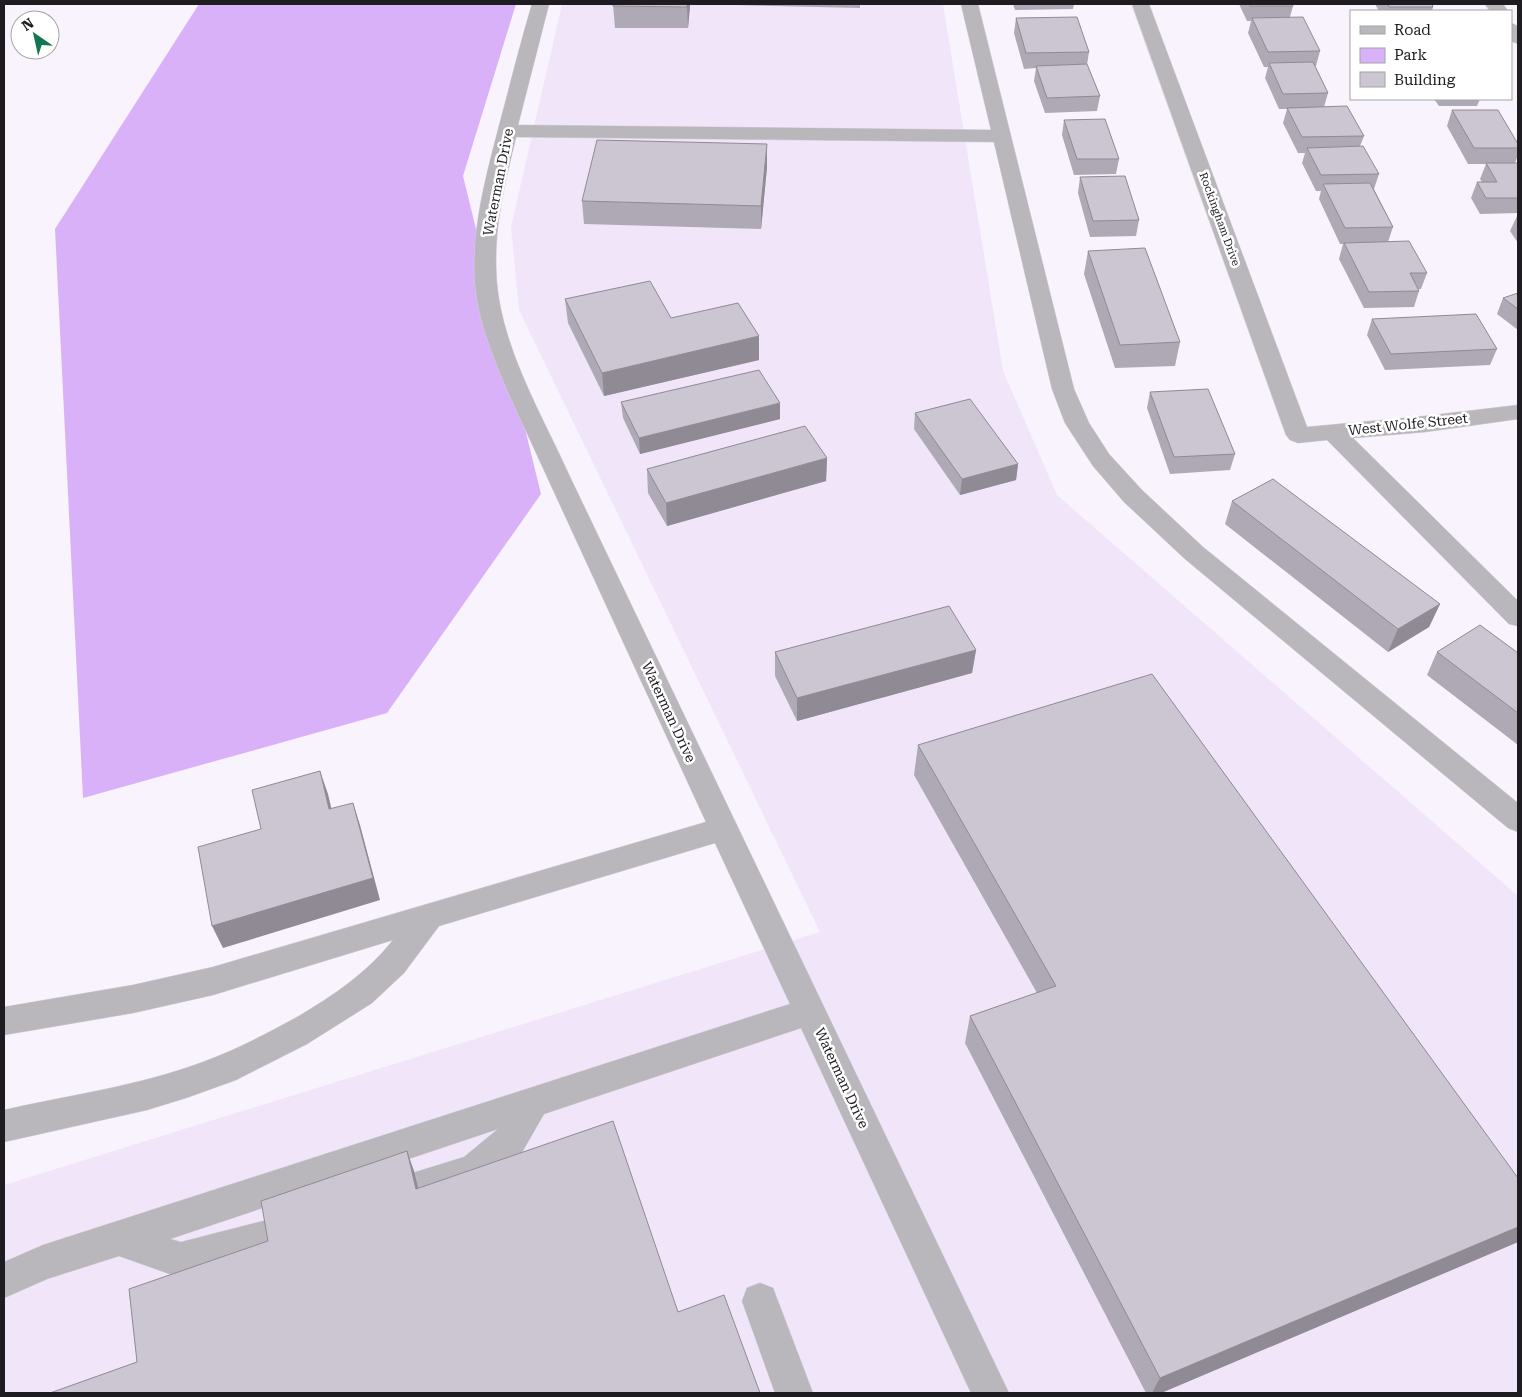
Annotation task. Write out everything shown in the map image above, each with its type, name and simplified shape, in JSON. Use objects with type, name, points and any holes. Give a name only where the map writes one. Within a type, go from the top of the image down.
[{"type":"street","name":"Waterman Drive","points":[[540,4],[490,205],[485,274],[489,304],[502,347],[559,479],[990,1393]]},
{"type":"street","points":[[970,4],[1063,389],[1077,423],[1101,460],[1133,496],[1194,553],[1518,820]]},
{"type":"street","name":"Rockingham Drive","points":[[1140,4],[1298,435]]},
{"type":"street","points":[[508,130],[1002,136]]},
{"type":"street","name":"West Wolfe Street","points":[[1298,435],[1425,424],[1518,412]]},
{"type":"street","points":[[1333,432],[1518,616]]},
{"type":"street","points":[[4,1021],[133,999],[213,981],[724,828]]},
{"type":"street","points":[[4,1126],[168,1089],[258,1054],[294,1035],[352,999],[386,971],[429,916]]},
{"type":"street","points":[[4,1280],[43,1263],[118,1238],[811,1011]]},
{"type":"street","points":[[418,1187],[474,1170],[509,1143],[532,1103]]},
{"type":"street","points":[[118,1238],[181,1260],[274,1235]]},
{"type":"street","points":[[760,1301],[794,1393]]},
{"type":"shaded area","points":[[562,4],[943,4],[1003,371],[1057,495],[1518,896],[1518,1393],[4,1393],[4,1185],[820,932],[519,310],[511,227]]},
{"type":"green space","points":[[199,4],[516,4],[463,176],[541,494],[387,713],[83,798],[55,229]]},
{"type":"building","points":[[613,4],[687,4],[687,7],[613,6]]},
{"type":"building","points":[[1249,4],[1292,4],[1293,6],[1250,6]]},
{"type":"building","points":[[1388,4],[1432,4],[1433,7],[1389,7]]},
{"type":"building","points":[[1077,17],[1089,52],[1026,53],[1016,18]]},
{"type":"building","points":[[1303,17],[1320,51],[1268,52],[1252,18]]},
{"type":"building","points":[[1313,62],[1328,93],[1283,94],[1269,63]]},
{"type":"building","points":[[1087,64],[1100,96],[1047,98],[1036,66]]},
{"type":"building","points":[[1347,106],[1364,136],[1302,137],[1287,108]]},
{"type":"building","points":[[1452,110],[1498,110],[1518,144],[1518,148],[1474,148]]},
{"type":"building","points":[[1105,119],[1119,159],[1077,159],[1064,120]]},
{"type":"building","points":[[597,140],[767,144],[761,206],[582,201]]},
{"type":"building","points":[[1363,146],[1379,174],[1321,175],[1307,148]]},
{"type":"building","points":[[1486,163],[1518,163],[1518,198],[1486,198],[1477,182],[1497,182]]},
{"type":"building","points":[[1125,176],[1139,220],[1093,221],[1080,177]]},
{"type":"building","points":[[1370,183],[1393,227],[1345,228],[1323,184]]},
{"type":"building","points":[[1409,241],[1427,273],[1410,273],[1419,291],[1369,292],[1344,243]]},
{"type":"building","points":[[1145,248],[1180,342],[1120,345],[1088,251]]},
{"type":"building","points":[[650,281],[671,318],[738,303],[759,336],[602,373],[565,299]]},
{"type":"building","points":[[1518,293],[1518,309],[1503,298]]},
{"type":"building","points":[[1476,314],[1497,349],[1391,354],[1372,319]]},
{"type":"building","points":[[759,370],[780,403],[639,438],[621,402]]},
{"type":"building","points":[[1208,389],[1235,454],[1174,457],[1150,392]]},
{"type":"building","points":[[970,399],[1018,464],[962,479],[915,413]]},
{"type":"building","points":[[805,426],[827,458],[666,503],[647,469]]},
{"type":"building","points":[[1273,479],[1440,604],[1398,629],[1232,501]]},
{"type":"building","points":[[949,606],[976,650],[797,698],[775,652]]},
{"type":"building","points":[[1480,625],[1518,653],[1518,713],[1437,652]]},
{"type":"building","points":[[1152,674],[1518,1178],[1518,1227],[1160,1378],[970,1016],[1056,986],[918,745]]},
{"type":"building","points":[[320,771],[329,809],[353,803],[373,878],[212,926],[198,847],[261,829],[252,790]]},
{"type":"building","points":[[613,1121],[678,1312],[724,1295],[760,1393],[50,1393],[137,1362],[129,1289],[268,1241],[261,1201],[407,1151],[416,1189]]}]
